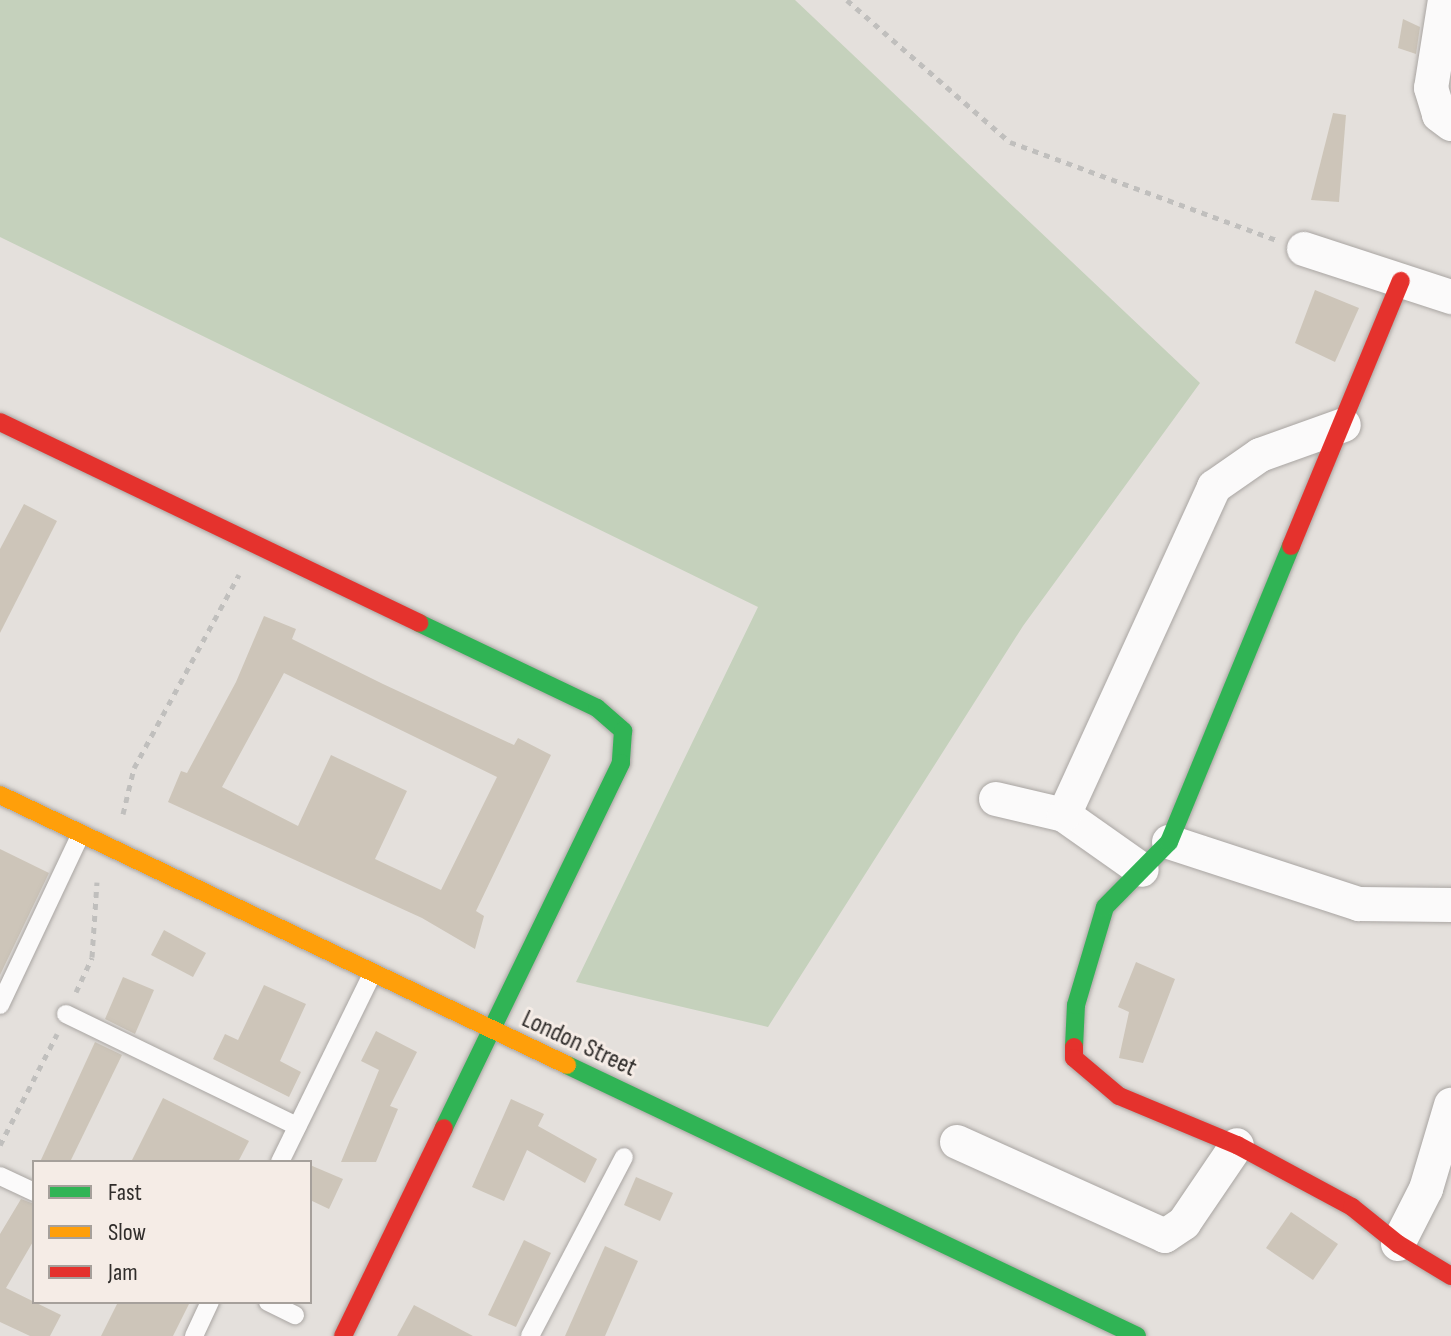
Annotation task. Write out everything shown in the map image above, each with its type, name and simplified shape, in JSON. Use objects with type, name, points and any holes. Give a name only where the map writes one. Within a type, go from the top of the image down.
[{"type":"street","points":[[1445,0],[1431,88],[1439,115],[1451,124]]},
{"type":"street","points":[[1304,249],[1451,297]]},
{"type":"street","points":[[1401,281],[1169,842],[1105,907],[1076,1005],[1074,1058],[1119,1096],[1237,1145],[1352,1207],[1398,1244],[1451,1276]]},
{"type":"street","points":[[0,422],[618,722],[625,739],[621,763],[343,1336]]},
{"type":"street","points":[[1064,815],[1214,487],[1260,455],[1344,425]]},
{"type":"street","name":"London Street","points":[[0,795],[490,1031],[1137,1336]]},
{"type":"street","points":[[996,799],[1064,815],[1142,870]]},
{"type":"street","points":[[1169,842],[1359,904],[1451,905]]},
{"type":"street","points":[[1398,1244],[1426,1189],[1451,1105]]},
{"type":"street","points":[[957,1142],[1165,1236],[1184,1223],[1237,1145]]},
{"type":"lane","points":[[0,1005],[81,834]]},
{"type":"lane","points":[[281,1160],[372,974]]},
{"type":"lane","points":[[66,1014],[297,1126]]},
{"type":"lane","points":[[530,1336],[624,1157]]},
{"type":"lane","points":[[0,1176],[32,1191]]},
{"type":"lane","points":[[194,1336],[209,1304]]},
{"type":"lane","points":[[272,1304],[295,1315]]},
{"type":"path","points":[[847,0],[1010,142],[1304,249]]},
{"type":"green space","points":[[0,0],[795,0],[1200,383],[1023,626],[768,1027],[576,982],[758,607],[0,237]]},
{"type":"building","points":[[1403,19],[1420,27],[1416,54],[1398,48]]},
{"type":"building","points":[[1333,113],[1346,115],[1339,202],[1311,200]]},
{"type":"building","points":[[1315,290],[1359,308],[1335,362],[1295,343]]},
{"type":"building","points":[[24,504],[57,521],[0,633],[0,549]]},
{"type":"building","points":[[264,616],[296,629],[292,639],[383,684],[514,745],[518,738],[551,755],[476,911],[484,916],[475,949],[422,918],[168,802],[181,771],[187,773],[236,682]],"holes":[[[284,673],[497,777],[441,890],[375,859],[407,791],[331,755],[298,826],[222,787]]]},
{"type":"building","points":[[0,849],[49,873],[0,975]]},
{"type":"building","points":[[164,930],[206,953],[193,977],[151,955]]},
{"type":"building","points":[[1136,962],[1175,979],[1143,1063],[1119,1058],[1129,1012],[1118,1007]]},
{"type":"building","points":[[123,977],[154,990],[135,1034],[105,1019]]},
{"type":"building","points":[[264,985],[306,1004],[280,1061],[301,1072],[289,1097],[213,1059],[225,1034],[238,1040]]},
{"type":"building","points":[[376,1031],[417,1052],[390,1106],[398,1109],[376,1162],[341,1162],[379,1070],[361,1061]]},
{"type":"building","points":[[95,1042],[122,1055],[71,1160],[41,1160]]},
{"type":"building","points":[[163,1098],[249,1141],[239,1160],[132,1160]]},
{"type":"building","points":[[511,1099],[544,1114],[538,1126],[597,1159],[585,1183],[527,1150],[504,1201],[472,1187]]},
{"type":"building","points":[[312,1166],[343,1179],[329,1209],[312,1201]]},
{"type":"building","points":[[636,1177],[673,1193],[660,1221],[624,1205]]},
{"type":"building","points":[[21,1199],[32,1203],[32,1243],[6,1288],[32,1301],[32,1304],[61,1315],[50,1336],[30,1336],[0,1322],[0,1234]]},
{"type":"building","points":[[1291,1212],[1338,1244],[1313,1280],[1266,1248]]},
{"type":"building","points":[[524,1240],[551,1253],[516,1327],[488,1315]]},
{"type":"building","points":[[605,1246],[638,1261],[605,1336],[565,1336]]},
{"type":"building","points":[[117,1304],[189,1304],[173,1336],[101,1336]]},
{"type":"building","points":[[414,1305],[473,1336],[397,1336]]},
{"type":"traffic: fast","points":[[1074,1047],[1076,1005],[1105,907],[1169,842],[1291,546]]},
{"type":"traffic: fast","points":[[419,623],[597,708],[623,731],[621,763],[444,1128]]},
{"type":"traffic: fast","points":[[567,1065],[1137,1336]]},
{"type":"traffic: slow","points":[[0,795],[567,1065]]},
{"type":"traffic: jam","points":[[1291,546],[1401,281]]},
{"type":"traffic: jam","points":[[0,422],[419,623]]},
{"type":"traffic: jam","points":[[1074,1047],[1074,1058],[1119,1096],[1237,1145],[1352,1207],[1398,1244],[1451,1276]]},
{"type":"traffic: jam","points":[[343,1336],[444,1128]]}]
